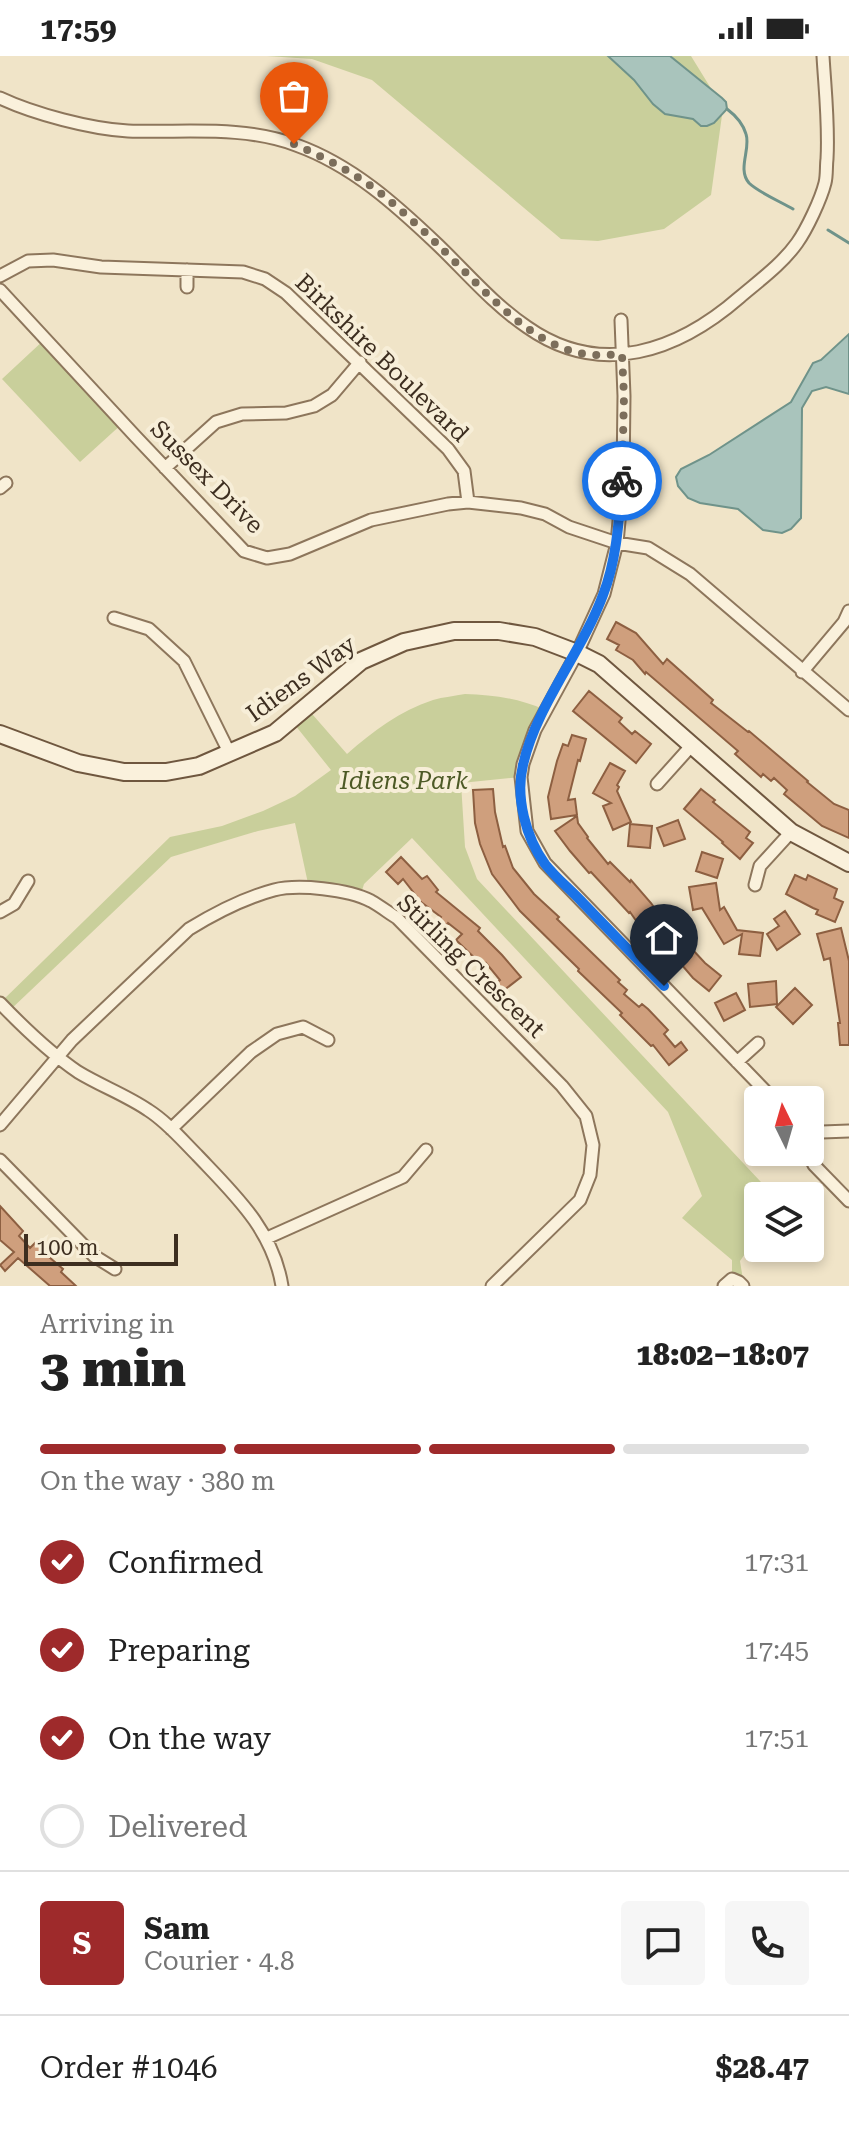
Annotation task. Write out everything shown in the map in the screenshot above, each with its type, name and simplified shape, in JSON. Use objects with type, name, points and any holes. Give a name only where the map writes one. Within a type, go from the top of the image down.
[{"type":"street","points":[[0,98],[56,117],[124,130],[223,131],[294,144],[330,160],[385,197],[526,327],[556,345],[584,354],[622,355],[684,337],[709,322],[777,266],[798,242],[825,183],[828,134],[823,56]]},
{"type":"street","name":"Birkshire Boulevard","points":[[0,276],[28,261],[53,260],[101,267],[243,272],[265,279],[286,293],[448,449],[464,471],[468,502]]},
{"type":"street","points":[[187,270],[187,287]]},
{"type":"street","name":"Sussex Drive","points":[[0,290],[244,551],[267,558],[290,554],[371,520],[468,502],[545,514],[569,527],[617,543],[648,548],[690,574],[849,710]]},
{"type":"street","points":[[621,320],[623,477],[617,543],[604,594],[577,653],[540,720],[523,764],[522,800],[527,831],[545,863],[760,1086]]},
{"type":"street","points":[[165,468],[216,422],[242,414],[286,413],[314,406],[332,395],[360,362]]},
{"type":"street","points":[[802,672],[844,622],[849,611]]},
{"type":"street","points":[[114,618],[149,629],[184,661],[230,754]]},
{"type":"street","name":"Idiens Way","points":[[0,734],[78,763],[124,772],[199,766],[275,733],[361,661],[404,642],[454,631],[499,631],[535,637],[599,664],[791,832],[849,863]]},
{"type":"street","points":[[657,784],[692,745]]},
{"type":"street","points":[[755,885],[760,866],[791,832]]},
{"type":"street","points":[[0,912],[14,904],[28,881]]},
{"type":"street","name":"Stirling Crescent","points":[[0,1125],[72,1040],[189,929],[209,917],[276,889],[342,891],[370,900],[397,918],[562,1086],[586,1116],[593,1145],[590,1175],[580,1200],[492,1286]]},
{"type":"street","points":[[0,1003],[58,1058],[149,1110],[171,1129],[244,1204],[267,1238],[282,1286]]},
{"type":"street","points":[[171,1129],[251,1052],[277,1034],[303,1027],[328,1040]]},
{"type":"street","points":[[737,1062],[758,1043]]},
{"type":"street","points":[[824,1132],[849,1131]]},
{"type":"street","points":[[267,1238],[403,1177],[426,1150]]},
{"type":"street","points":[[0,1160],[94,1256],[115,1269]]},
{"type":"street","points":[[815,1166],[849,1201]]},
{"type":"street","points":[[724,1286],[732,1279],[743,1286]]},
{"type":"green space","points":[[267,56],[691,56],[723,108],[711,195],[664,229],[598,241],[561,239],[372,80],[312,59]]},
{"type":"green space","points":[[45,339],[123,423],[80,462],[2,379]]},
{"type":"green space","name":"Idiens Park","points":[[465,694],[486,695],[545,710],[521,777],[461,783],[465,847],[477,879],[761,1182],[744,1182],[744,1255],[740,1261],[744,1286],[732,1279],[732,1260],[682,1218],[702,1196],[668,1112],[412,838],[364,884],[360,897],[309,888],[295,823],[171,857],[8,1012],[0,1003],[170,837],[222,826],[263,811],[295,796],[331,770],[291,720],[306,707],[347,754],[398,716],[433,700]]},
{"type":"water","points":[[608,56],[670,56],[722,98],[727,109],[707,126],[701,126],[693,119],[665,114]]},
{"type":"water","points":[[849,334],[849,394],[826,387],[812,391],[802,408],[801,518],[791,529],[782,533],[763,530],[738,509],[688,498],[678,486],[676,477],[681,469],[709,455],[791,402],[813,363],[821,360]]},
{"type":"building","points":[[616,622],[636,633],[663,664],[667,659],[713,700],[711,703],[749,731],[834,804],[849,810],[849,838],[822,826],[784,794],[787,790],[774,778],[771,781],[763,774],[761,777],[735,754],[738,751],[645,674],[633,660],[616,650],[619,645],[607,639]]},
{"type":"building","points":[[589,691],[622,718],[619,722],[632,734],[635,731],[651,744],[636,763],[573,711]]},
{"type":"building","points":[[572,735],[586,739],[568,800],[575,799],[577,815],[551,819],[548,797],[557,761],[563,744],[568,746]]},
{"type":"building","points":[[610,763],[625,771],[617,791],[631,822],[613,830],[603,806],[611,803],[593,793]]},
{"type":"building","points":[[493,789],[503,847],[513,868],[534,894],[559,917],[557,919],[620,980],[618,982],[627,990],[624,994],[639,1007],[642,1004],[668,1030],[664,1034],[675,1047],[681,1042],[687,1050],[669,1065],[653,1045],[520,911],[492,874],[475,823],[473,790]]},
{"type":"building","points":[[701,789],[750,832],[746,838],[753,843],[740,859],[684,809]]},
{"type":"building","points":[[577,816],[587,838],[608,864],[610,862],[631,880],[667,925],[721,976],[709,991],[670,951],[648,933],[646,935],[630,912],[570,851],[555,831]]},
{"type":"building","points":[[678,820],[685,839],[664,846],[657,828]]},
{"type":"building","points":[[630,824],[652,826],[650,848],[628,846]]},
{"type":"building","points":[[702,852],[723,859],[717,878],[696,871]]},
{"type":"building","points":[[401,857],[422,879],[427,876],[438,890],[436,892],[480,928],[478,931],[521,977],[503,991],[496,983],[500,980],[486,963],[483,966],[456,940],[462,934],[439,920],[441,917],[421,902],[403,879],[398,884],[386,872]]},
{"type":"building","points":[[795,875],[806,880],[808,875],[837,889],[834,898],[843,902],[835,922],[816,914],[818,910],[786,894]]},
{"type":"building","points":[[716,883],[720,910],[724,907],[737,930],[763,933],[760,956],[739,954],[742,934],[724,944],[702,908],[693,910],[689,887]]},
{"type":"building","points":[[785,911],[800,934],[777,950],[767,934],[779,926],[774,919]]},
{"type":"building","points":[[841,928],[849,961],[849,1045],[840,1045],[840,1023],[830,958],[824,960],[817,934]]},
{"type":"building","points":[[776,981],[777,1004],[750,1007],[748,984]]},
{"type":"building","points":[[795,988],[812,1005],[793,1024],[776,1007]]},
{"type":"building","points":[[736,993],[745,1010],[724,1021],[715,1003]]},
{"type":"building","points":[[0,1206],[23,1231],[19,1236],[30,1248],[36,1242],[76,1286],[50,1286],[18,1258],[5,1271],[0,1265],[14,1252],[0,1240]]},
{"type":"waterway","points":[[727,109],[746,134],[744,172],[749,183],[793,209]]},
{"type":"waterway","points":[[828,230],[849,243]]},
{"type":"way so far","points":[[294,144],[330,160],[385,197],[526,327],[556,345],[584,354],[622,355],[622,481]]},
{"type":"route","points":[[622,481],[617,543],[604,594],[577,653],[535,730],[523,764],[522,800],[527,831],[545,863],[664,986]]}]
